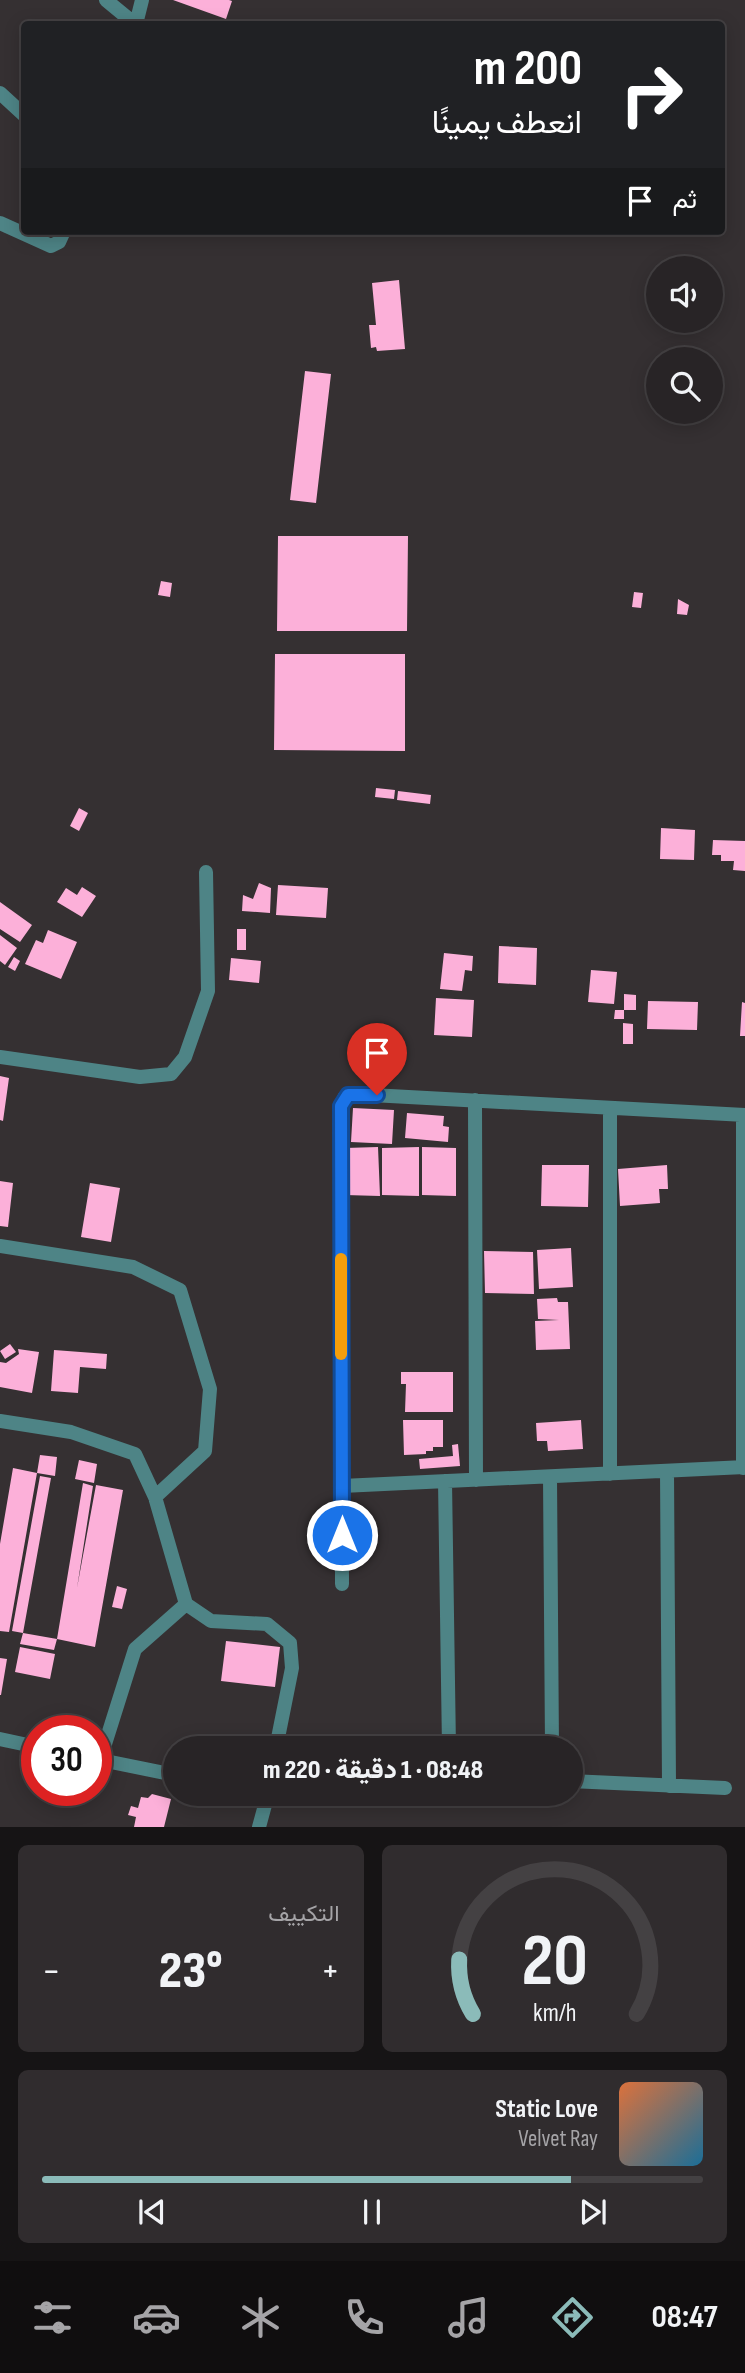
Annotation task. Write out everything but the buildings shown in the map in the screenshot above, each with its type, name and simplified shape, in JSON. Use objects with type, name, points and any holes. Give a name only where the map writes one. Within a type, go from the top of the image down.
[{"type":"street","points":[[106,0],[131,21]]},
{"type":"street","points":[[136,21],[142,0]]},
{"type":"street","points":[[0,93],[21,112]]},
{"type":"street","points":[[0,223],[21,232]]},
{"type":"street","points":[[27,235],[51,246],[59,242],[62,235]]},
{"type":"street","points":[[0,1057],[140,1077],[171,1074],[185,1057],[208,992],[206,872]]},
{"type":"street","points":[[342,1486],[744,1467],[744,1115],[348,1095],[342,1102],[342,1486],[342,1584]]},
{"type":"street","points":[[475,1100],[476,1480]]},
{"type":"street","points":[[610,1108],[610,1474]]},
{"type":"street","points":[[0,1246],[133,1267],[180,1290],[210,1389],[205,1451],[155,1497]]},
{"type":"street","points":[[0,1421],[71,1432],[135,1454],[155,1497],[186,1604],[211,1621],[267,1625],[290,1643],[292,1668],[278,1736]]},
{"type":"street","points":[[667,1471],[669,1786]]},
{"type":"street","points":[[550,1477],[552,1736]]},
{"type":"street","points":[[445,1481],[449,1736]]},
{"type":"street","points":[[112,1717],[135,1649],[186,1604]]},
{"type":"street","points":[[0,1740],[21,1744]]},
{"type":"street","points":[[112,1762],[163,1773]]},
{"type":"street","points":[[583,1782],[724,1788]]},
{"type":"street","points":[[259,1827],[265,1806]]},
{"type":"slow traffic","points":[[341,1259],[341,1354]]},
{"type":"route","points":[[342,1535],[341,1106],[348,1095],[377,1095]]}]
